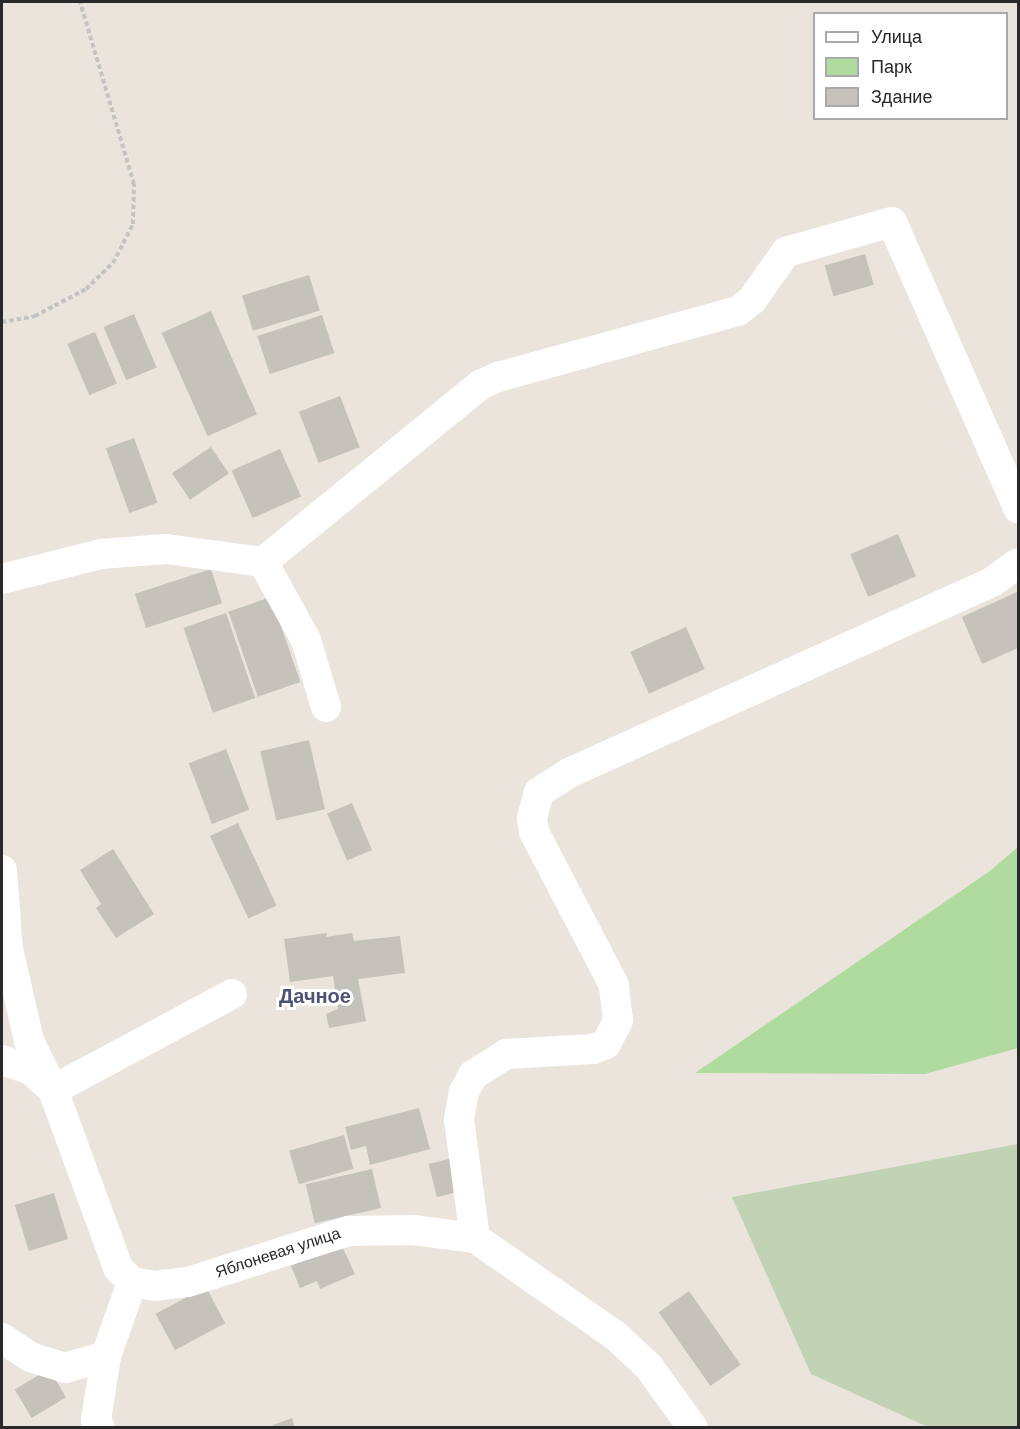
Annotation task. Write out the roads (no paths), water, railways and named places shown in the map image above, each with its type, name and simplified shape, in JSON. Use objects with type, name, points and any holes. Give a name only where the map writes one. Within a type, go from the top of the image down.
[{"type":"street","points":[[2,579],[101,554],[166,549],[263,562],[480,385],[498,377],[738,311],[752,300],[786,252],[892,222],[1018,508]]},
{"type":"street","points":[[263,562],[306,640],[326,707]]},
{"type":"street","points":[[693,1428],[649,1367],[616,1336],[460,1235],[461,1219],[469,1198],[459,1119],[464,1092],[473,1075],[506,1054],[599,1046],[615,1032],[618,1020],[614,985],[534,832],[532,818],[539,792],[569,773],[992,582],[1018,564]]},
{"type":"street","points":[[2,870],[8,949],[29,1041],[52,1090],[118,1268],[132,1282],[105,1356],[98,1424]]},
{"type":"street","points":[[52,1090],[232,994]]},
{"type":"street","points":[[3,1060],[24,1055],[29,1041]]},
{"type":"street","points":[[3,1060],[32,1070],[52,1090]]},
{"type":"street","name":"Яблоневая улица","points":[[132,1282],[154,1286],[188,1282],[349,1231],[460,1235]]},
{"type":"street","points":[[2,1338],[30,1357],[65,1368],[105,1356]]},
{"type":"street","points":[[65,1368],[98,1424]]},
{"type":"district","name":"Дачное","points":[[315,996]]}]
